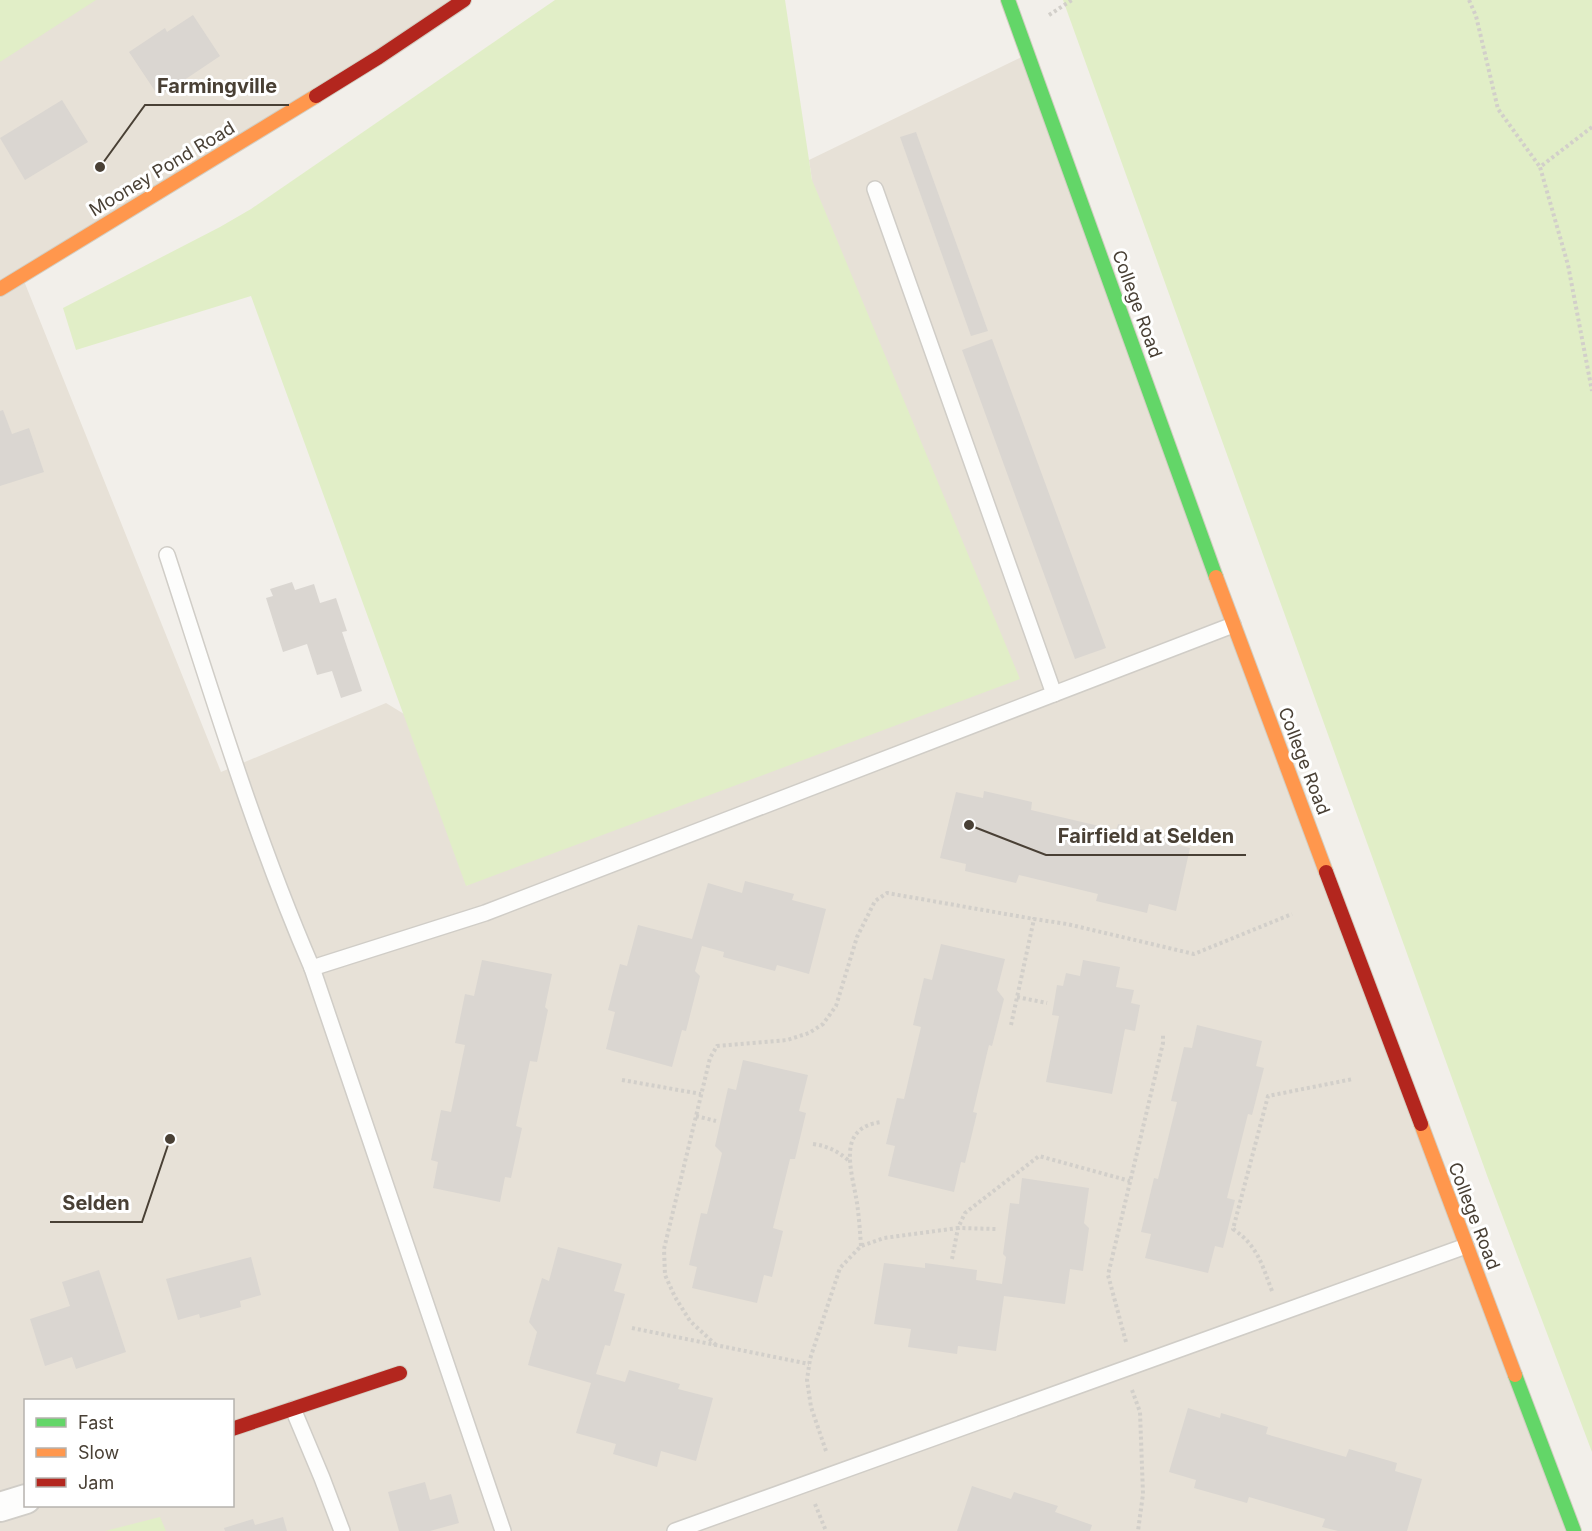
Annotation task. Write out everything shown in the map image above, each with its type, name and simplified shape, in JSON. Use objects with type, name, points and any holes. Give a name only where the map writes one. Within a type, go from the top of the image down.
[{"type":"street","name":"Mooney Pond Road","points":[[0,289],[379,57],[464,0]]},
{"type":"street","name":"College Road","points":[[1008,0],[1233,625],[1574,1531]]},
{"type":"street","points":[[234,1428],[400,1373]]},
{"type":"street","points":[[0,1507],[24,1499]]},
{"type":"lane","points":[[875,189],[1054,694]]},
{"type":"lane","points":[[167,555],[233,756],[288,911],[312,968],[503,1531]]},
{"type":"lane","points":[[312,968],[485,913],[1233,625]]},
{"type":"lane","points":[[675,1531],[1466,1246]]},
{"type":"lane","points":[[293,1409],[342,1531]]},
{"type":"path","points":[[1469,0],[1476,16],[1498,109],[1540,167],[1569,265],[1592,392]]},
{"type":"path","points":[[1540,167],[1592,127]]},
{"type":"path","points":[[716,1345],[690,1322],[664,1275],[664,1249],[710,1058],[717,1046],[787,1040],[809,1034],[823,1024],[836,1006],[857,937],[875,901],[887,893],[1067,924],[1194,954],[1292,914]]},
{"type":"path","points":[[1011,1025],[1034,919]]},
{"type":"path","points":[[1017,997],[1047,1003]]},
{"type":"path","points":[[1138,1531],[1143,1494],[1140,1412],[1108,1275],[1163,1043],[1163,1033]]},
{"type":"path","points":[[1281,1313],[1256,1251],[1245,1237],[1233,1230],[1268,1096],[1353,1079]]},
{"type":"path","points":[[622,1080],[701,1094]]},
{"type":"path","points":[[696,1116],[716,1121]]},
{"type":"path","points":[[861,1246],[857,1204],[849,1160],[850,1146],[861,1129],[869,1124],[882,1122]]},
{"type":"path","points":[[813,1144],[826,1146],[849,1160]]},
{"type":"path","points":[[952,1259],[958,1228],[965,1213],[1039,1156],[1130,1181]]},
{"type":"path","points":[[833,1474],[811,1407],[807,1380],[809,1364],[840,1268],[861,1246],[884,1238],[958,1228],[996,1229]]},
{"type":"path","points":[[632,1328],[809,1364]]},
{"type":"shaded area","points":[[0,0],[464,0],[22,276],[221,772],[386,703],[404,714],[467,886],[812,180],[809,160],[1028,54],[1574,1531],[0,1531]]},
{"type":"green space","points":[[0,0],[96,0],[0,62]]},
{"type":"green space","points":[[555,0],[785,0],[812,180],[1020,679],[466,886],[251,296],[76,350],[63,308],[251,209]]},
{"type":"green space","points":[[1063,0],[1592,0],[1592,1452],[1488,1178]]},
{"type":"green space","points":[[160,1517],[166,1531],[105,1531]]},
{"type":"building","points":[[193,15],[220,56],[159,97],[129,52],[165,28],[167,32]]},
{"type":"building","points":[[62,100],[88,142],[25,180],[0,138]]},
{"type":"building","points":[[916,132],[988,331],[971,336],[900,137]]},
{"type":"building","points":[[992,339],[1106,648],[1075,659],[962,350]]},
{"type":"building","points":[[3,410],[12,434],[29,428],[44,472],[0,486],[0,411]]},
{"type":"building","points":[[292,582],[295,590],[314,584],[320,603],[336,598],[347,631],[342,632],[362,691],[341,698],[332,671],[317,675],[307,644],[283,652],[266,598],[273,596],[270,589]]},
{"type":"building","points":[[984,791],[1032,802],[1031,810],[1116,830],[1118,824],[1167,835],[1165,842],[1190,848],[1176,911],[1149,904],[1147,913],[1096,901],[1098,894],[1019,875],[1016,883],[965,871],[966,864],[940,858],[956,792],[983,798]]},
{"type":"building","points":[[745,881],[794,894],[792,900],[826,909],[809,974],[777,965],[775,971],[723,957],[724,952],[702,946],[695,971],[700,976],[686,1031],[682,1030],[672,1067],[606,1049],[615,1012],[608,1010],[620,964],[627,966],[638,925],[692,939],[708,883],[742,893]]},
{"type":"building","points":[[941,944],[1005,959],[997,990],[1004,999],[992,1046],[989,1045],[973,1112],[977,1113],[965,1163],[961,1162],[954,1192],[888,1176],[895,1146],[886,1144],[897,1098],[904,1099],[921,1027],[913,1025],[924,978],[932,980]]},
{"type":"building","points":[[482,960],[552,974],[545,1007],[548,1010],[537,1062],[530,1061],[516,1126],[522,1128],[511,1178],[505,1177],[500,1202],[433,1188],[438,1162],[431,1160],[441,1110],[451,1112],[465,1045],[455,1043],[465,994],[474,996]]},
{"type":"building","points":[[1083,960],[1120,967],[1116,987],[1134,990],[1131,1003],[1140,1005],[1135,1031],[1125,1029],[1112,1094],[1046,1082],[1059,1016],[1052,1015],[1057,985],[1063,986],[1066,973],[1080,976]]},
{"type":"building","points":[[1197,1025],[1262,1041],[1256,1066],[1264,1068],[1252,1115],[1248,1114],[1227,1198],[1235,1200],[1223,1248],[1215,1246],[1208,1273],[1145,1258],[1151,1234],[1141,1232],[1154,1178],[1158,1179],[1177,1102],[1171,1101],[1184,1047],[1192,1048]]},
{"type":"building","points":[[743,1060],[808,1075],[799,1111],[806,1113],[795,1159],[790,1159],[773,1228],[783,1231],[772,1277],[764,1275],[757,1303],[692,1288],[697,1267],[689,1265],[701,1213],[707,1214],[722,1153],[715,1146],[728,1088],[736,1090]]},
{"type":"building","points":[[1022,1178],[1089,1188],[1084,1223],[1089,1228],[1083,1271],[1070,1269],[1065,1304],[1004,1296],[996,1351],[958,1346],[957,1354],[908,1347],[911,1329],[874,1324],[884,1263],[925,1268],[925,1263],[977,1270],[976,1280],[1002,1284],[1006,1257],[1003,1254],[1010,1203],[1019,1204]]},
{"type":"building","points":[[558,1247],[622,1264],[614,1291],[625,1294],[610,1346],[605,1345],[596,1374],[625,1382],[629,1370],[680,1384],[678,1389],[713,1398],[696,1461],[661,1451],[657,1467],[613,1454],[616,1444],[576,1433],[591,1383],[528,1365],[537,1332],[529,1322],[542,1278],[549,1281]]},
{"type":"building","points":[[251,1257],[261,1295],[240,1301],[241,1307],[200,1318],[199,1314],[178,1320],[166,1279]]},
{"type":"building","points":[[99,1270],[126,1352],[76,1369],[72,1357],[45,1366],[30,1319],[70,1306],[62,1282]]},
{"type":"building","points":[[1188,1408],[1220,1418],[1221,1413],[1268,1427],[1266,1434],[1346,1457],[1349,1449],[1397,1463],[1395,1471],[1422,1479],[1407,1531],[1338,1531],[1322,1527],[1325,1519],[1249,1497],[1247,1503],[1194,1488],[1196,1480],[1169,1472]]},
{"type":"building","points":[[425,1482],[430,1500],[451,1494],[459,1523],[430,1531],[399,1531],[388,1492]]},
{"type":"building","points":[[972,1486],[1011,1499],[1014,1492],[1058,1506],[1055,1512],[1092,1525],[1090,1531],[957,1531]]},
{"type":"building","points":[[283,1517],[287,1531],[225,1531],[224,1528],[253,1519],[255,1525]]},
{"type":"traffic: fast","points":[[1008,0],[1216,577]]},
{"type":"traffic: fast","points":[[1515,1375],[1574,1531]]},
{"type":"traffic: slow","points":[[0,289],[316,96]]},
{"type":"traffic: slow","points":[[1216,577],[1326,872]]},
{"type":"traffic: slow","points":[[1421,1124],[1515,1375]]},
{"type":"traffic: jam","points":[[316,96],[464,0]]},
{"type":"traffic: jam","points":[[1326,872],[1421,1124]]},
{"type":"traffic: jam","points":[[234,1428],[400,1373]]},
{"type":"place","name":"Farmingville","points":[[100,167]]},
{"type":"place","name":"Fairfield at Selden","points":[[969,825]]},
{"type":"place","name":"Selden","points":[[170,1139]]}]
